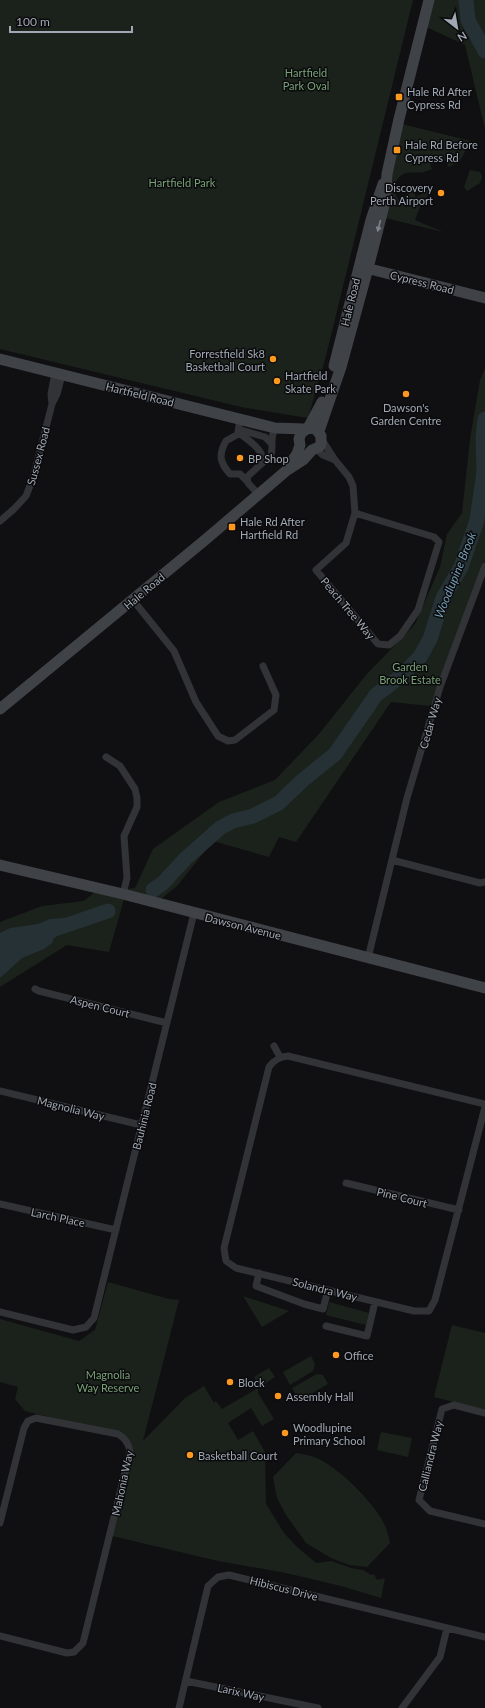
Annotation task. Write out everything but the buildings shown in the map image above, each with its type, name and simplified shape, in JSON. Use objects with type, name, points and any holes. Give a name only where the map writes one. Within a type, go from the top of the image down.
[{"type":"main road","name":"Hale Road","points":[[286,471],[297,454],[300,444],[299,436],[306,429],[324,399],[385,202],[387,174],[429,0]]},
{"type":"main road","name":"Hale Road","points":[[0,708],[133,600],[286,471],[303,460],[321,444],[320,435],[343,360],[364,267]]},
{"type":"main road","name":"Cypress Road","points":[[364,267],[485,298]]},
{"type":"main road","name":"Hartfield Road","points":[[0,359],[239,422],[278,428],[306,429]]},
{"type":"main road","name":"Hartfield Road","points":[[278,428],[300,444]]},
{"type":"main road","points":[[306,429],[312,428],[320,435]]},
{"type":"main road","points":[[300,444],[306,449],[314,450]]},
{"type":"main road","name":"Dawson Avenue","points":[[0,865],[123,894],[485,988]]},
{"type":"street","name":"Sussex Road","points":[[0,521],[26,496],[33,478],[52,404],[51,394],[58,374]]},
{"type":"street","points":[[239,422],[238,429],[261,454],[262,459],[260,465]]},
{"type":"street","points":[[248,483],[247,479],[249,474],[271,455],[271,434],[278,428]]},
{"type":"street","points":[[259,495],[240,474],[230,474],[222,464],[221,460],[226,441],[243,433],[265,437],[271,444]]},
{"type":"street","name":"Peach Tree Way","points":[[320,435],[334,460],[349,477],[353,486],[355,513],[346,543],[316,570],[378,644],[389,645],[400,636],[418,610],[439,542],[434,537],[355,513]]},
{"type":"street","name":"Peach Tree Way","points":[[314,450],[334,460]]},
{"type":"street","name":"Cedar Way","points":[[368,958],[407,798],[440,688],[485,566]]},
{"type":"street","points":[[133,600],[174,651],[196,702],[218,736],[228,742],[235,740],[274,710],[276,695],[263,666]]},
{"type":"street","points":[[106,757],[120,766],[135,790],[137,798],[137,807],[124,836],[127,878],[123,894]]},
{"type":"street","points":[[392,860],[480,883],[485,882]]},
{"type":"street","name":"Bauhinia Road","points":[[0,1312],[73,1330],[86,1326],[94,1318],[194,913]]},
{"type":"street","name":"Aspen Court","points":[[34,989],[167,1023]]},
{"type":"street","points":[[274,1046],[280,1057]]},
{"type":"street","name":"Solandra Way","points":[[288,1056],[485,1106],[435,1300],[428,1311],[414,1311],[236,1268],[226,1261],[224,1248],[269,1067],[280,1057],[288,1056]]},
{"type":"street","name":"Magnolia Way","points":[[0,1091],[141,1125]]},
{"type":"street","name":"Pine Court","points":[[346,1183],[459,1210]]},
{"type":"street","name":"Larch Place","points":[[0,1204],[116,1230]]},
{"type":"street","points":[[258,1273],[256,1286],[310,1306],[323,1309],[328,1290]]},
{"type":"street","points":[[326,1326],[367,1336],[375,1302]]},
{"type":"street","name":"Calliandra Way","points":[[485,1413],[454,1405],[442,1409],[419,1500],[430,1511],[485,1524]]},
{"type":"street","name":"Mahonia Way","points":[[0,1523],[24,1428],[28,1422],[36,1418],[118,1434],[130,1445],[130,1452],[83,1643],[74,1652],[67,1653],[0,1636]]},
{"type":"street","name":"Hibiscus Drive","points":[[180,1708],[208,1586],[218,1577],[229,1575],[485,1637]]},
{"type":"street","points":[[402,1708],[440,1657],[447,1628]]},
{"type":"street","name":"Larix Way","points":[[186,1681],[318,1708]]},
{"type":"green space","name":"Hartfield Park","points":[[0,0],[413,0],[326,356],[308,418],[241,407],[0,349]]},
{"type":"green space","points":[[429,0],[485,0],[485,129],[465,45],[422,25]]},
{"type":"green space","points":[[398,123],[471,141],[460,161],[449,167],[443,158],[430,165],[432,169],[428,171],[409,172],[402,175],[396,181],[395,193],[399,200],[413,191],[416,197],[428,190],[430,195],[423,199],[415,220],[443,232],[381,217]]},
{"type":"green space","points":[[470,170],[480,172],[482,177],[480,183],[467,191],[464,187]]},
{"type":"green space","name":"Garden Brook Estate","points":[[485,368],[485,560],[430,706],[391,702],[296,842],[279,837],[269,857],[213,841],[177,886],[155,904],[124,899],[109,952],[67,945],[0,987],[0,922],[42,906],[84,901],[95,892],[135,888],[153,849],[219,802],[275,780],[319,734],[366,675],[415,624],[440,567],[447,534],[462,513],[470,439],[480,380]]},
{"type":"green space","name":"Magnolia Way Reserve","points":[[108,1282],[169,1299],[179,1300],[143,1441],[185,1398],[204,1386],[214,1403],[216,1401],[222,1409],[258,1388],[258,1393],[274,1419],[262,1426],[251,1408],[228,1423],[238,1440],[253,1431],[265,1452],[266,1504],[284,1533],[297,1547],[316,1563],[331,1561],[351,1568],[363,1570],[371,1575],[374,1574],[377,1580],[385,1578],[381,1598],[341,1586],[286,1573],[218,1561],[108,1535],[127,1447],[118,1434],[25,1411],[15,1399],[18,1387],[0,1382],[0,1319],[79,1341],[95,1330]]},
{"type":"green space","points":[[243,1296],[289,1311],[262,1327]]},
{"type":"green space","points":[[329,1302],[369,1313],[366,1325],[326,1315]]},
{"type":"green space","points":[[452,1325],[485,1333],[485,1410],[434,1397]]},
{"type":"green space","points":[[311,1356],[315,1364],[313,1371],[290,1385],[283,1372]]},
{"type":"green space","points":[[269,1368],[275,1377],[260,1387],[254,1377]]},
{"type":"green space","points":[[317,1374],[323,1375],[328,1384],[299,1401],[292,1388]]},
{"type":"green space","points":[[381,1432],[412,1438],[408,1457],[377,1450]]},
{"type":"green space","points":[[296,1453],[314,1457],[334,1468],[356,1487],[382,1519],[387,1530],[390,1543],[367,1567],[349,1565],[331,1558],[306,1543],[286,1515],[277,1498],[273,1477]]},
{"type":"shaded area","points":[[75,917],[78,925],[54,938],[52,943],[44,949],[22,958],[0,978],[0,933],[10,928],[38,924],[50,919]]},
{"type":"waterway","name":"Woodlupine Brook","points":[[466,0],[468,20],[485,51]]},
{"type":"waterway","name":"Woodlupine Brook","points":[[153,890],[163,883],[185,859],[220,828],[233,821],[253,816],[279,803],[303,780],[335,754],[376,695],[401,676],[420,657],[430,639],[443,598],[461,567],[477,520],[484,472],[483,437],[485,419]]},
{"type":"waterway","name":"Woodlupine Brook","points":[[58,928],[108,911]]},
{"type":"place","name":"Hale Rd After Cypress Rd","points":[[399,97]]},
{"type":"place","name":"Hale Rd Before Cypress Rd","points":[[397,150]]},
{"type":"place","name":"Discovery Perth Airport","points":[[441,193]]},
{"type":"place","name":"Forrestfield Sk8 Basketball Court","points":[[273,359]]},
{"type":"place","name":"Hartfield Skate Park","points":[[277,381]]},
{"type":"place","name":"Dawson's Garden Centre","points":[[406,394]]},
{"type":"place","name":"BP Shop","points":[[240,458]]},
{"type":"place","name":"Hale Rd After Hartfield Rd","points":[[232,527]]},
{"type":"place","name":"Office","points":[[336,1355]]},
{"type":"place","name":"Block","points":[[230,1382]]},
{"type":"place","name":"Assembly Hall","points":[[278,1396]]},
{"type":"place","name":"Woodlupine Primary School","points":[[285,1433]]},
{"type":"place","name":"Basketball Court","points":[[190,1455]]},
{"type":"park label","name":"Hartfield Park Oval","points":[[306,78]]}]
